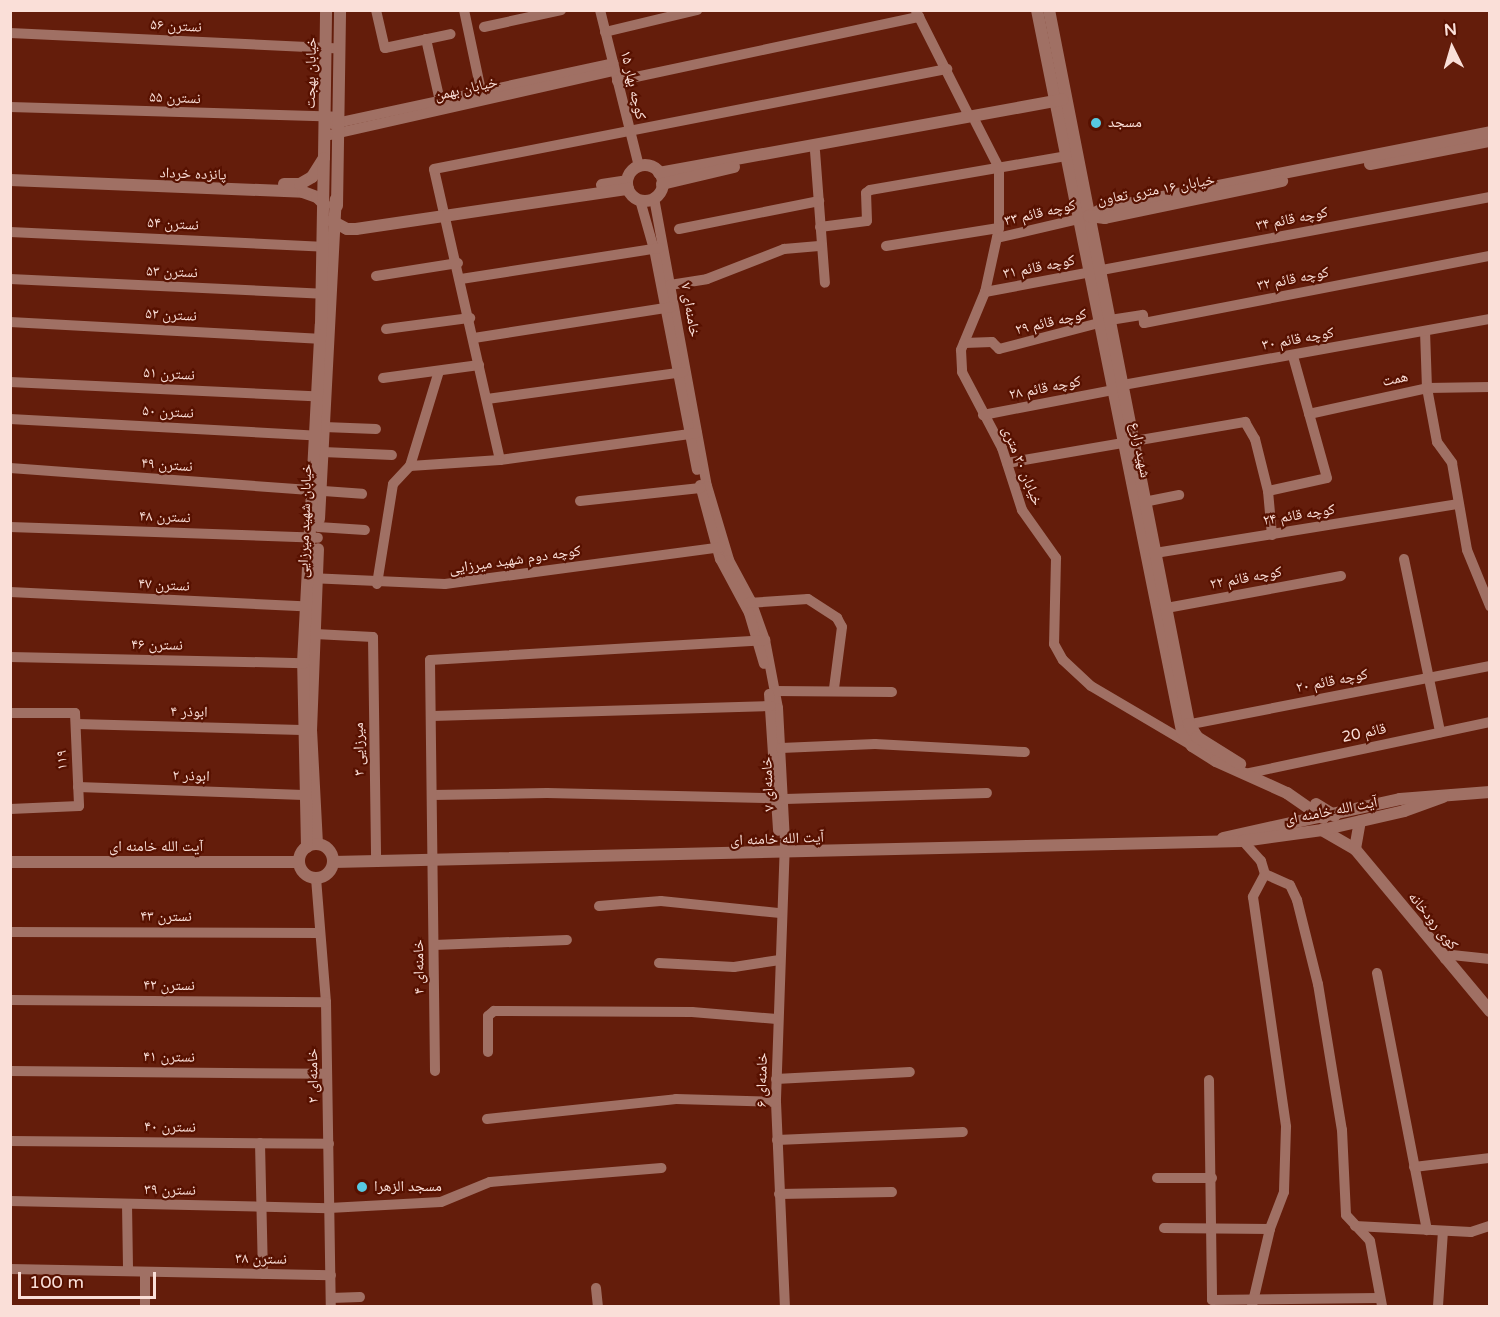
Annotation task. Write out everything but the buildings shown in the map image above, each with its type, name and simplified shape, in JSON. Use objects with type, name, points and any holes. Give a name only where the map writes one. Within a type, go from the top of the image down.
[{"type":"street","name":"خیابان بهجت","points":[[327,10],[324,184],[330,200]]},
{"type":"street","name":"خیابان بهجت","points":[[330,200],[338,169],[340,10]]},
{"type":"street","points":[[376,10],[385,48],[451,34]]},
{"type":"street","points":[[464,10],[481,91]]},
{"type":"street","points":[[484,27],[561,10]]},
{"type":"street","name":"کوچه بهار ۱۵","points":[[600,10],[628,131],[639,166]]},
{"type":"street","points":[[605,32],[697,10]]},
{"type":"street","name":"شهید زارع","points":[[1037,10],[1061,104],[1185,725],[1198,744]]},
{"type":"street","name":"شهید زارع","points":[[1049,10],[1061,104]]},
{"type":"street","points":[[614,71],[917,14],[972,119]]},
{"type":"street","name":"نسترن ۵۶","points":[[10,33],[340,49]]},
{"type":"street","points":[[426,39],[440,101]]},
{"type":"street","points":[[500,460],[458,263],[434,169],[947,69]]},
{"type":"street","name":"خیابان بهمن","points":[[325,127],[481,91],[614,71]]},
{"type":"street","name":"خیابان بهمن","points":[[339,124],[614,71]]},
{"type":"street","points":[[661,179],[1061,104]]},
{"type":"street","name":"نسترن ۵۵","points":[[10,106],[325,127],[339,124]]},
{"type":"street","points":[[661,179],[972,119]]},
{"type":"street","name":"خیابان ۲۰ متری","points":[[972,119],[999,168],[998,233],[985,292],[964,343],[962,372],[1007,463],[1022,510],[1056,558],[1051,632],[1063,660],[1091,686],[1198,744]]},
{"type":"street","name":"خیابان ۱۶ متری تعاون","points":[[1083,218],[1102,209],[1490,132]]},
{"type":"street","name":"خیابان ۱۶ متری تعاون","points":[[1083,218],[1120,215],[1490,141]]},
{"type":"street","points":[[815,151],[825,283]]},
{"type":"street","points":[[820,227],[867,220],[866,193],[870,190],[1071,155]]},
{"type":"street","name":"پانزده خرداد","points":[[10,174],[154,182],[300,184],[312,177],[324,158]]},
{"type":"street","points":[[336,225],[356,229],[627,185],[639,166],[648,165],[661,179]]},
{"type":"street","points":[[303,192],[324,184],[338,169]]},
{"type":"street","points":[[627,185],[640,200],[654,198],[661,179]]},
{"type":"street","name":"پانزده خرداد","points":[[10,180],[303,192],[330,200]]},
{"type":"street","name":"کوچه قائم ۳۴","points":[[1095,272],[1490,197]]},
{"type":"street","name":"خامنه‌ای ۷","points":[[654,198],[658,248],[693,433],[700,488],[720,547],[748,603],[775,691],[781,748],[782,855]]},
{"type":"street","points":[[330,200],[339,217],[350,223],[446,214]]},
{"type":"street","name":"خیابان شهید میرزایی","points":[[329,246],[336,225],[330,200]]},
{"type":"street","name":"خیابان شهید میرزایی","points":[[312,846],[304,795],[303,663],[312,607],[330,200]]},
{"type":"street","name":"خامنه‌ای ۷","points":[[640,200],[670,285],[669,308]]},
{"type":"street","points":[[679,229],[819,201]]},
{"type":"street","name":"کوچه قائم ۳۳","points":[[886,246],[998,233],[1083,218]]},
{"type":"street","name":"نسترن ۵۴","points":[[10,232],[329,246]]},
{"type":"street","points":[[670,285],[707,279],[784,249],[822,246]]},
{"type":"street","points":[[461,279],[658,248]]},
{"type":"street","name":"کوچه قائم ۳۲","points":[[1105,323],[1143,315],[1144,323],[1490,256]]},
{"type":"street","points":[[376,276],[458,263]]},
{"type":"street","name":"۳۱ کوچه قائم","points":[[985,292],[1095,272]]},
{"type":"street","name":"نسترن ۵۳","points":[[10,279],[327,294]]},
{"type":"street","points":[[474,338],[669,308]]},
{"type":"street","points":[[386,329],[470,318]]},
{"type":"street","name":"کوچه قائم ۳۰","points":[[1118,388],[1490,319]]},
{"type":"street","name":"نسترن ۵۲","points":[[10,322],[325,338]]},
{"type":"street","name":"کوچه قائم ۲۹","points":[[964,343],[992,342],[999,349],[1105,323]]},
{"type":"street","points":[[1425,331],[1426,387],[1437,442],[1452,463],[1467,550],[1490,606]]},
{"type":"street","points":[[1268,491],[1327,478],[1293,356]]},
{"type":"street","points":[[383,378],[480,365]]},
{"type":"street","points":[[377,584],[392,490],[410,466],[440,371]]},
{"type":"street","points":[[487,399],[682,372]]},
{"type":"street","name":"نسترن ۵۱","points":[[10,382],[321,397]]},
{"type":"street","name":"همت","points":[[1309,414],[1426,387],[1490,387]]},
{"type":"street","name":"کوچه قائم ۲۸","points":[[983,415],[1118,388]]},
{"type":"street","name":"نسترن ۵۰","points":[[10,419],[321,432],[376,429]]},
{"type":"street","points":[[1007,463],[1129,444],[1245,422],[1255,439],[1268,491],[1272,535]]},
{"type":"street","name":"خیابان شهید میرزایی","points":[[316,490],[323,452],[321,432]]},
{"type":"street","points":[[410,466],[500,460],[693,433]]},
{"type":"street","name":"خامنه‌ای ۷","points":[[693,433],[720,547]]},
{"type":"street","points":[[323,452],[392,455]]},
{"type":"street","name":"نسترن ۴۹","points":[[10,468],[362,494]]},
{"type":"street","points":[[580,501],[700,488]]},
{"type":"street","points":[[1141,503],[1179,495]]},
{"type":"street","name":"کوچه قائم ۲۴","points":[[1151,553],[1458,504]]},
{"type":"street","name":"نسترن ۴۸","points":[[10,527],[316,534],[365,530]]},
{"type":"street","name":"کوچه دوم شهید میرزایی","points":[[313,578],[377,584],[445,584],[720,547]]},
{"type":"street","points":[[1404,559],[1440,732]]},
{"type":"street","name":"کوچه قائم ۲۲","points":[[1162,609],[1341,576]]},
{"type":"street","name":"نسترن ۴۷","points":[[10,592],[312,607]]},
{"type":"street","points":[[748,603],[808,599],[837,618],[842,627],[834,688]]},
{"type":"street","name":"خیابان شهید میرزایی","points":[[312,607],[315,634],[311,731],[312,846]]},
{"type":"street","name":"میرزایی ۳","points":[[315,634],[373,637],[376,861]]},
{"type":"street","name":"خامنه‌ای ۷","points":[[761,640],[781,799]]},
{"type":"street","name":"خامنه‌ای ۴","points":[[435,1071],[430,660],[761,640]]},
{"type":"street","name":"نسترن ۴۶","points":[[10,657],[303,663]]},
{"type":"street","name":"کوچه قائم ۲۰","points":[[1185,725],[1490,666]]},
{"type":"street","points":[[775,691],[834,688],[892,692]]},
{"type":"street","points":[[432,716],[771,706]]},
{"type":"street","name":"ابوذر ۴","points":[[10,713],[75,719],[302,730]]},
{"type":"street","name":"۱۱۹","points":[[10,809],[79,806],[75,719]]},
{"type":"street","name":"قائم 20","points":[[1250,772],[1490,722]]},
{"type":"street","points":[[781,748],[875,744],[1025,752]]},
{"type":"street","points":[[1198,744],[1287,793],[1327,822],[1355,849]]},
{"type":"street","name":"ابوذر ۲","points":[[78,787],[304,795]]},
{"type":"street","name":"آیت الله خامنه ای","points":[[333,862],[782,855],[1222,839],[1243,841],[1327,822],[1400,799],[1490,792]]},
{"type":"street","points":[[432,795],[547,793],[781,799],[987,793]]},
{"type":"street","name":"آیت الله خامنه ای","points":[[1222,839],[1238,832],[1327,822],[1360,821],[1443,796]]},
{"type":"street","points":[[1355,849],[1360,821]]},
{"type":"street","points":[[1243,841],[1261,861],[1265,874],[1253,897],[1281,1076],[1286,1159],[1284,1192],[1270,1229],[1254,1303]]},
{"type":"street","points":[[312,846],[329,849],[333,862],[326,875],[316,878],[303,872],[299,862],[312,846]]},
{"type":"street","name":"کوی رودخانه","points":[[1355,849],[1490,1011]]},
{"type":"street","name":"خامنه‌ای ۶","points":[[782,855],[776,1102],[785,1306]]},
{"type":"street","name":"آیت الله خامنه ای","points":[[11,861],[299,862]]},
{"type":"street","points":[[1209,1080],[1212,1300],[1254,1303],[1381,1302],[1370,1241],[1346,1215],[1342,1130],[1318,984],[1297,900],[1290,885],[1265,874]]},
{"type":"street","name":"خامنه‌ای ۲","points":[[316,878],[326,1002],[331,1302]]},
{"type":"street","points":[[598,906],[661,901],[780,913]]},
{"type":"street","name":"نسترن ۴۳","points":[[10,932],[320,933]]},
{"type":"street","points":[[434,945],[567,940]]},
{"type":"street","points":[[1445,958],[1452,955],[1490,959]]},
{"type":"street","points":[[659,963],[734,967],[779,960]]},
{"type":"street","points":[[1377,973],[1427,1230]]},
{"type":"street","name":"نسترن ۴۲","points":[[10,1000],[326,1002]]},
{"type":"street","points":[[488,1052],[488,1016],[494,1011],[692,1012],[777,1019]]},
{"type":"street","name":"نسترن ۴۱","points":[[10,1071],[327,1074]]},
{"type":"street","points":[[776,1079],[910,1072]]},
{"type":"street","points":[[487,1119],[676,1099],[776,1102]]},
{"type":"street","points":[[777,1140],[963,1132]]},
{"type":"street","name":"نسترن ۴۰","points":[[10,1141],[328,1144]]},
{"type":"street","points":[[260,1143],[263,1274]]},
{"type":"street","points":[[1414,1167],[1490,1158]]},
{"type":"street","name":"نسترن ۳۹","points":[[10,1201],[329,1208],[441,1203],[490,1182],[661,1168]]},
{"type":"street","points":[[1157,1178],[1212,1178]]},
{"type":"street","points":[[779,1194],[892,1192]]},
{"type":"street","points":[[127,1204],[128,1271]]},
{"type":"street","points":[[1164,1228],[1210,1225],[1270,1229]]},
{"type":"street","points":[[1354,1226],[1471,1232],[1490,1226]]},
{"type":"street","points":[[1438,1306],[1443,1231]]},
{"type":"street","name":"نسترن ۳۸","points":[[10,1269],[330,1275]]},
{"type":"street","points":[[145,1272],[145,1306]]},
{"type":"street","points":[[596,1288],[598,1306]]},
{"type":"street","points":[[331,1302],[360,1297]]},
{"type":"place","name":"مسجد","points":[[1096,123]]},
{"type":"place","name":"مسجد الزهرا","points":[[362,1187]]}]
